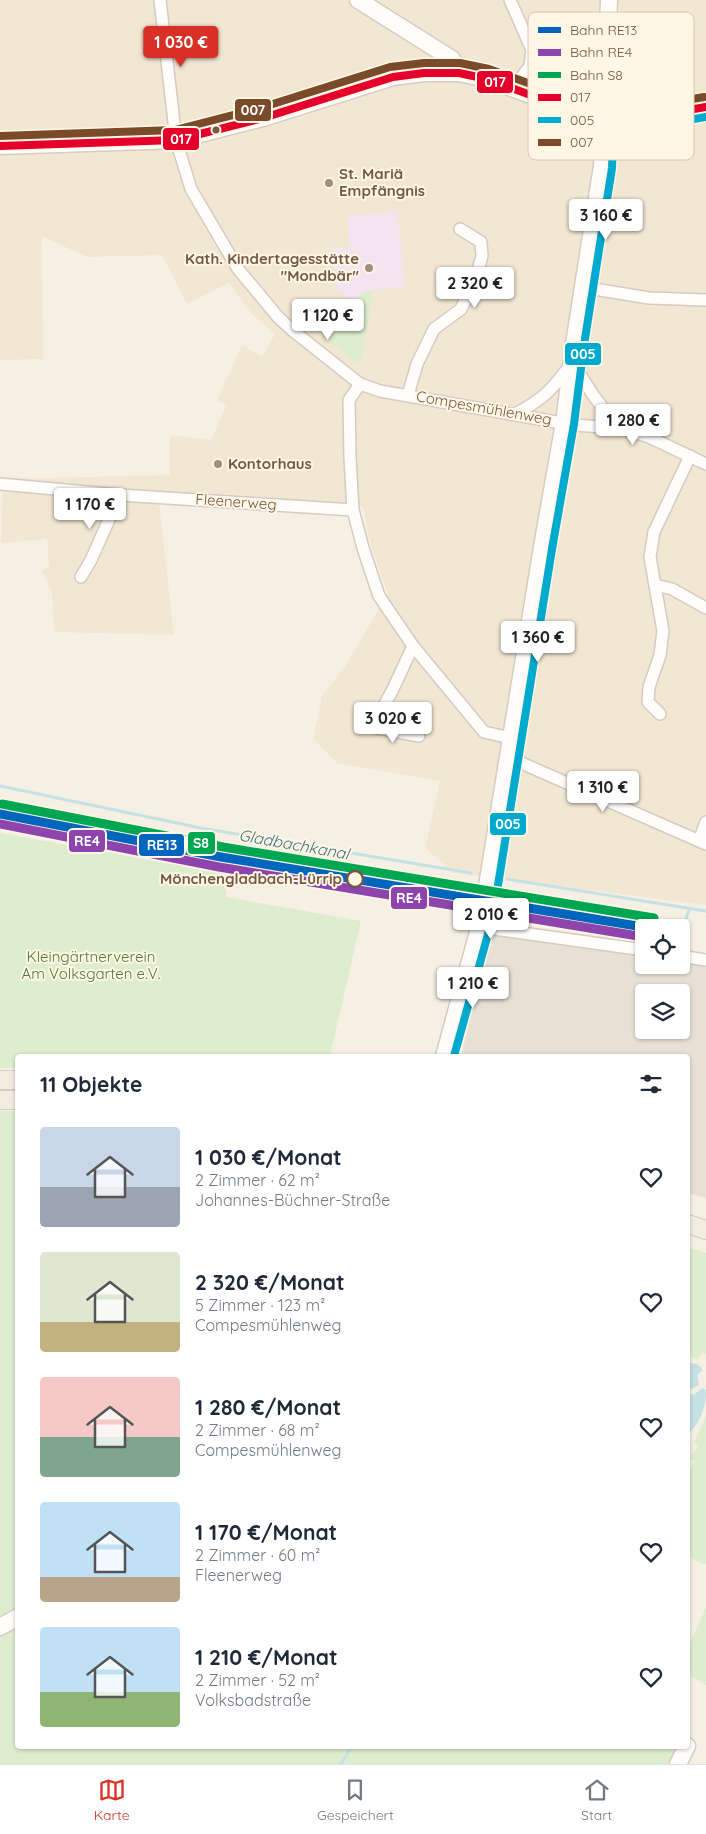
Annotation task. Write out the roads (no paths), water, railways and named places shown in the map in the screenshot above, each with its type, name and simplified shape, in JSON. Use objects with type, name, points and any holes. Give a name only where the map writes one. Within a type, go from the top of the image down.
[{"type":"main road","points":[[358,0],[452,59],[459,73]]},
{"type":"main road","points":[[0,146],[176,140],[263,118],[393,77],[424,73],[459,73],[486,79],[528,94]]},
{"type":"main road","points":[[445,1054],[479,927],[489,877],[510,738],[564,423],[602,160]]},
{"type":"main road","points":[[0,1080],[15,1080]]},
{"type":"main road","points":[[0,1100],[15,1100]]},
{"type":"main road","points":[[690,1225],[706,1230]]},
{"type":"main road","points":[[0,1627],[15,1619]]},
{"type":"main road","points":[[678,1764],[686,1749]]},
{"type":"street","name":"Compesmühlenweg","points":[[160,0],[176,140],[191,189],[238,269],[261,298],[292,330],[360,384],[380,390],[564,423],[620,428],[649,437],[706,464]]},
{"type":"street","points":[[510,0],[528,41]]},
{"type":"street","points":[[513,88],[528,69]]},
{"type":"street","name":"Compesmühlenweg","points":[[408,395],[417,364],[434,330],[460,309],[475,280],[482,256],[481,242],[460,229]]},
{"type":"street","points":[[583,290],[594,289],[649,298],[706,300]]},
{"type":"street","points":[[515,414],[536,402],[552,389],[572,361],[605,412],[620,428]]},
{"type":"street","points":[[360,384],[350,400],[350,457],[353,510],[362,548],[379,596],[413,646],[484,732],[510,738]]},
{"type":"street","points":[[660,714],[648,702],[649,687],[660,656],[663,631],[650,557],[654,532],[690,456]]},
{"type":"street","name":"Fleenerweg","points":[[0,484],[120,495],[353,510]]},
{"type":"street","points":[[81,577],[91,560],[120,495]]},
{"type":"street","points":[[655,585],[672,588],[706,608]]},
{"type":"street","points":[[413,646],[392,691],[372,727],[419,736]]},
{"type":"street","points":[[507,760],[519,762],[702,842],[706,822]]},
{"type":"street","points":[[479,927],[635,949]]},
{"type":"street","points":[[690,957],[706,960]]},
{"type":"water","points":[[690,1363],[697,1364],[703,1370],[697,1375],[699,1385],[691,1389]]},
{"type":"water","points":[[703,1388],[706,1390],[704,1408],[700,1419],[690,1432],[690,1394],[693,1395]]},
{"type":"waterway","name":"Gladbachkanal","points":[[0,786],[201,828],[471,873]]},
{"type":"waterway","name":"Gladbachkanal","points":[[507,879],[706,911]]},
{"type":"waterway","points":[[686,919],[690,908]]},
{"type":"waterway","points":[[341,1764],[350,1749]]},
{"type":"rail line","name":"S8","points":[[2,804],[223,847],[654,918]]},
{"type":"rail line","name":"RE13","points":[[0,814],[221,857],[635,926]]},
{"type":"rail line","name":"RE4","points":[[0,824],[219,867],[635,936]]},
{"type":"place","name":"St. Mariä Empfängnis","points":[[329,183]]},
{"type":"place","name":"Kath. Kindertagesstätte \"Mondbär\"","points":[[369,268]]},
{"type":"place","name":"Kontorhaus","points":[[218,464]]},
{"type":"place","name":"Mönchengladbach-Lürrip","points":[[355,879]]},
{"type":"park label","name":"Kleingärtnerverein Am Volksgarten e.V.","points":[[91,966]]}]
